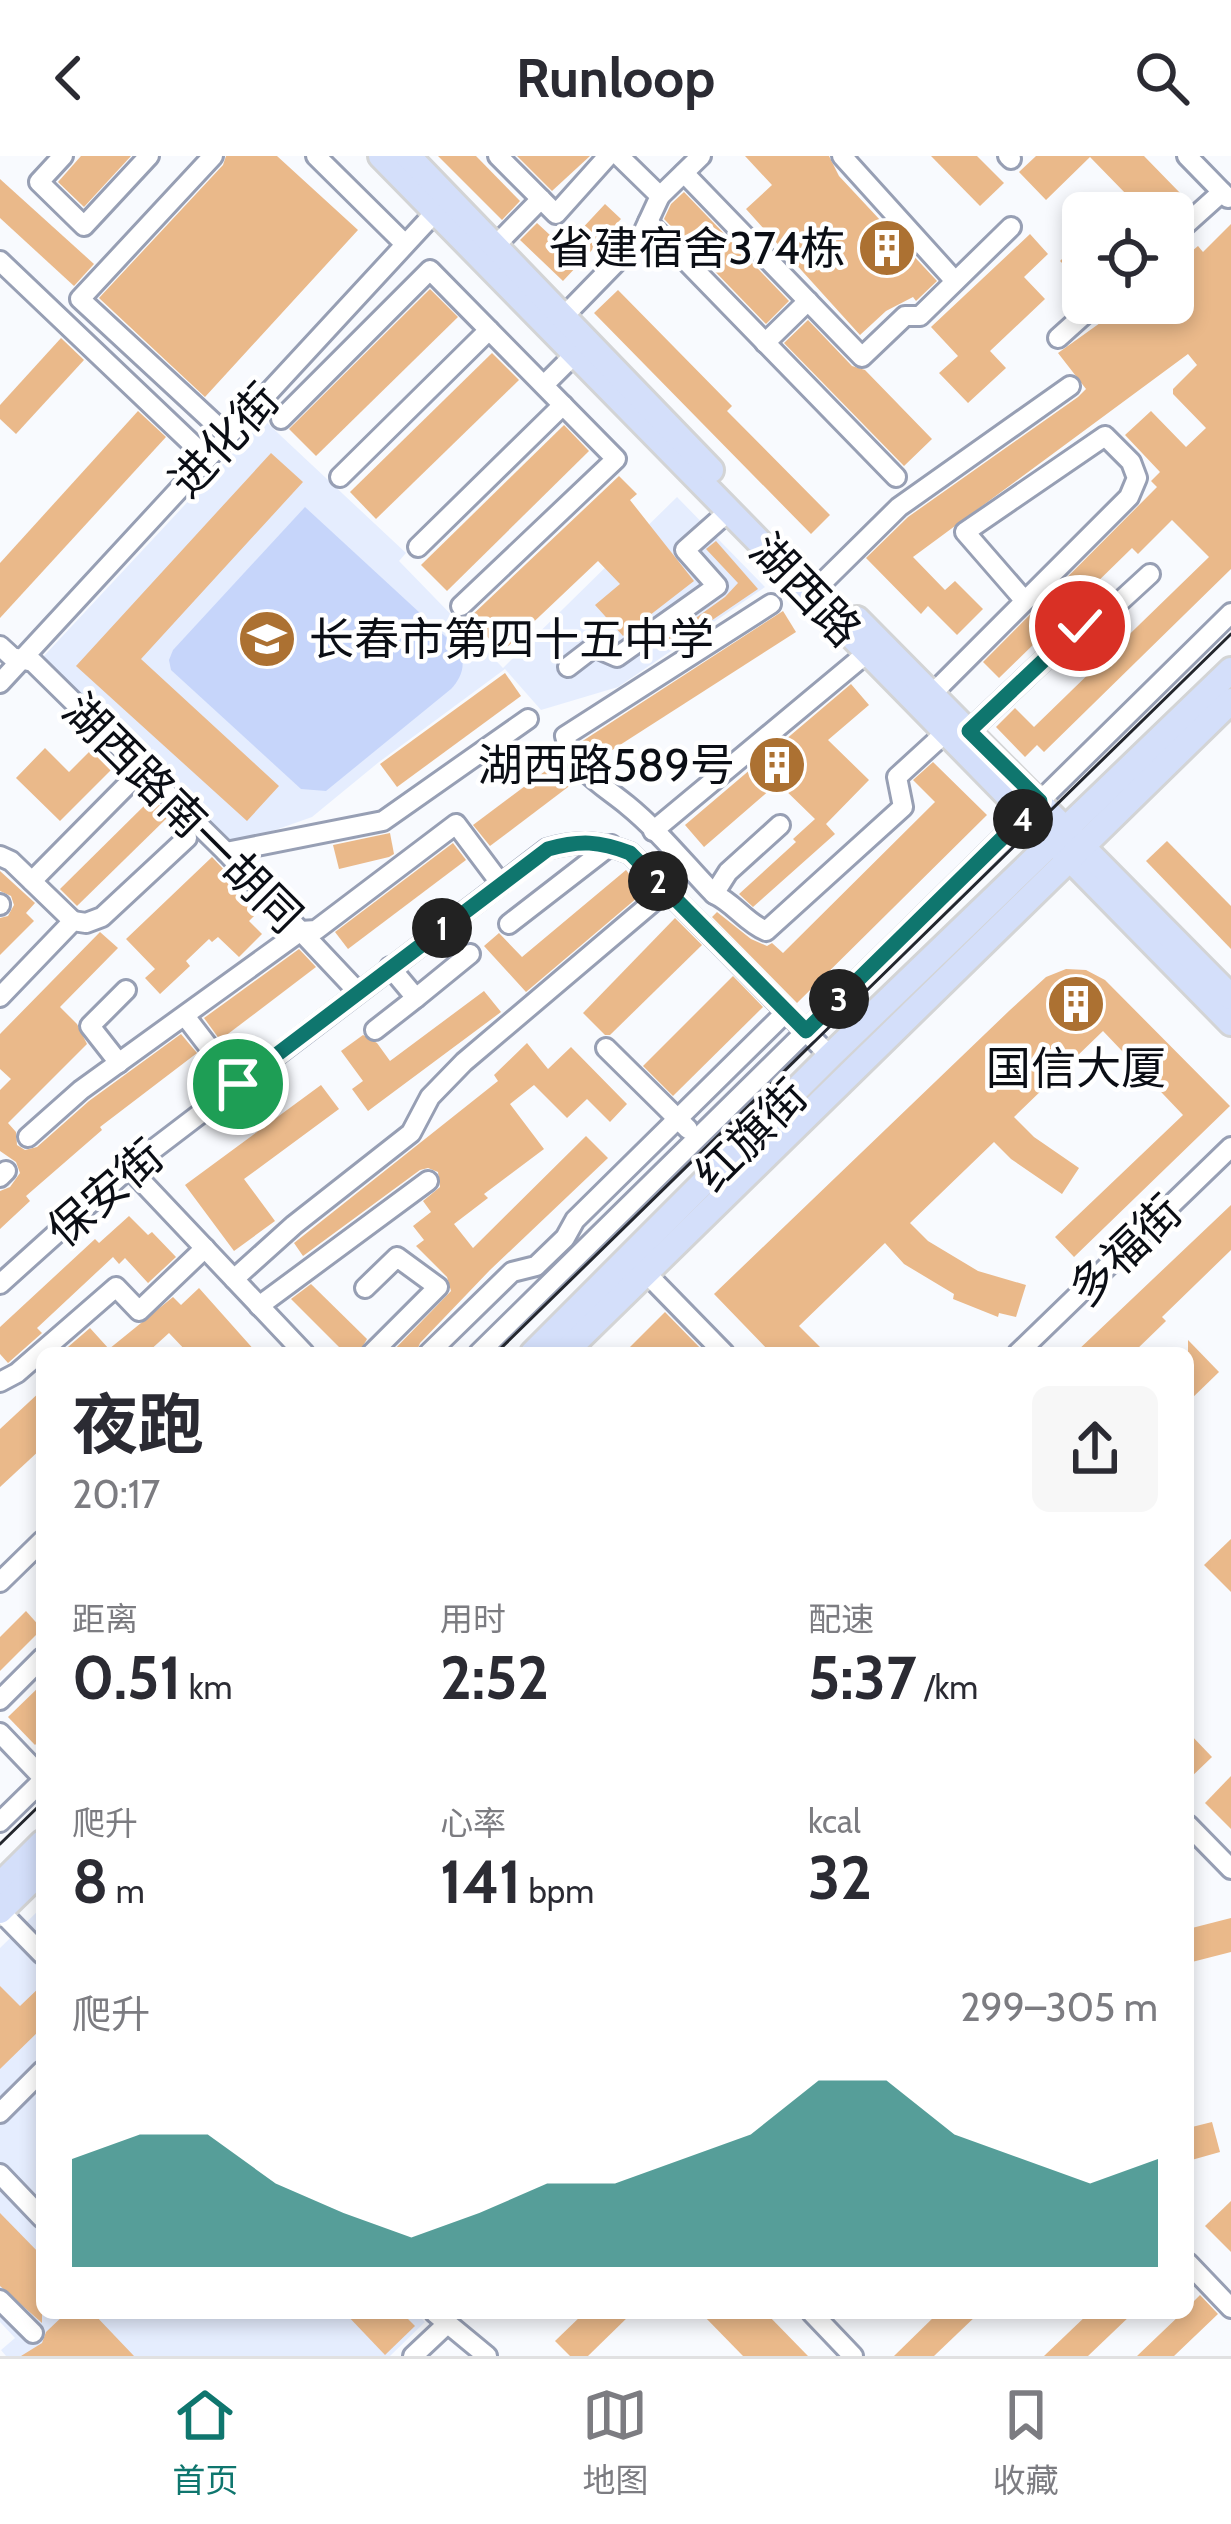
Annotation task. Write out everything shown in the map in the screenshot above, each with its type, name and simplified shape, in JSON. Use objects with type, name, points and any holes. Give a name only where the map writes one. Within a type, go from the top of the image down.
[{"type":"main road","name":"湖西路","points":[[381,156],[496,245],[932,694],[957,732]]},
{"type":"main road","name":"湖西路","points":[[408,156],[442,205],[575,354],[867,653],[957,732],[1068,845],[1231,997]]},
{"type":"main road","name":"红旗街","points":[[570,1347],[1068,845],[1231,670]]},
{"type":"main road","name":"红旗街","points":[[539,1347],[830,1056],[1231,701]]},
{"type":"main road","name":"湖西路","points":[[1068,845],[1231,1023]]},
{"type":"main road","points":[[0,1885],[36,1849]]},
{"type":"main road","points":[[0,1911],[36,1876]]},
{"type":"street","points":[[63,156],[39,182],[84,226],[149,156]]},
{"type":"street","points":[[213,156],[80,299],[228,436]]},
{"type":"street","points":[[316,156],[405,244]]},
{"type":"street","points":[[498,156],[556,214],[608,156]]},
{"type":"street","points":[[619,156],[660,196]]},
{"type":"street","points":[[564,316],[641,236],[660,196],[700,156]]},
{"type":"street","points":[[842,156],[955,280]]},
{"type":"street","points":[[1187,156],[1223,193]]},
{"type":"street","points":[[1194,218],[1223,193],[1231,171]]},
{"type":"street","points":[[684,173],[862,357],[905,316],[920,316],[1011,227]]},
{"type":"street","points":[[496,245],[541,199]]},
{"type":"street","name":"进化街","points":[[0,683],[442,205]]},
{"type":"street","points":[[648,222],[896,478]]},
{"type":"street","points":[[0,261],[207,458]]},
{"type":"street","points":[[281,419],[430,270],[616,459],[461,606]]},
{"type":"street","points":[[765,344],[808,302]]},
{"type":"street","points":[[1058,338],[1074,324]]},
{"type":"street","points":[[340,477],[489,330]]},
{"type":"street","points":[[544,385],[575,354]]},
{"type":"street","points":[[821,584],[899,508],[1070,386]]},
{"type":"street","points":[[418,548],[563,405]]},
{"type":"street","points":[[932,694],[1025,601],[1130,496],[1138,478],[1131,462],[1106,436],[965,532],[1025,601]]},
{"type":"street","points":[[568,667],[594,647],[617,657],[717,586],[685,550],[729,511]]},
{"type":"street","points":[[771,604],[565,736],[568,749],[602,789],[626,804],[714,895],[725,899],[751,925],[766,931],[903,807],[897,777],[1150,574]]},
{"type":"street","points":[[484,1347],[1231,613]]},
{"type":"street","name":"湖西路南一胡同","points":[[0,646],[12,657],[33,662],[358,992]]},
{"type":"street","points":[[652,831],[867,653]]},
{"type":"street","points":[[226,853],[383,821],[528,719]]},
{"type":"street","points":[[32,881],[129,783]]},
{"type":"street","points":[[28,1137],[81,1090],[301,931],[316,930],[456,824],[501,884]]},
{"type":"street","points":[[714,895],[728,872],[780,825]]},
{"type":"street","points":[[0,856],[73,921],[86,923],[102,917],[188,838]]},
{"type":"street","name":"保安街","points":[[0,1284],[129,1168],[548,849],[576,841],[611,845]]},
{"type":"street","points":[[509,924],[611,845],[630,853],[830,1056]]},
{"type":"street","points":[[234,1279],[411,1133],[430,1097],[464,1062],[667,890]]},
{"type":"street","points":[[0,997],[73,921]]},
{"type":"street","points":[[375,1030],[470,954]]},
{"type":"street","points":[[390,967],[416,998]]},
{"type":"street","points":[[119,1063],[90,1026],[126,990]]},
{"type":"street","points":[[435,1347],[512,1272],[536,1266],[565,1238],[575,1220],[786,1012]]},
{"type":"street","points":[[184,1016],[238,1084]]},
{"type":"street","points":[[606,1048],[697,1138]]},
{"type":"street","name":"多福街","points":[[1024,1347],[1231,1147]]},
{"type":"street","points":[[129,1168],[298,1347]]},
{"type":"street","points":[[259,1306],[428,1181]]},
{"type":"street","points":[[47,1347],[116,1288],[139,1311],[205,1248]]},
{"type":"street","points":[[365,1288],[397,1257],[438,1287],[378,1347]]},
{"type":"street","points":[[646,1273],[718,1347]]},
{"type":"street","points":[[0,1382],[36,1357]]},
{"type":"street","points":[[0,1582],[36,1547]]},
{"type":"street","points":[[0,1700],[36,1664]]},
{"type":"street","points":[[0,1733],[36,1772]]},
{"type":"street","points":[[0,1822],[36,1785]]},
{"type":"street","points":[[1194,1831],[1231,1869]]},
{"type":"street","points":[[0,1911],[36,1948]]},
{"type":"street","points":[[0,2113],[36,2077]]},
{"type":"street","points":[[0,2174],[36,2212]]},
{"type":"street","points":[[1194,2269],[1231,2308]]},
{"type":"street","points":[[0,2300],[33,2333]]},
{"type":"street","points":[[413,2356],[440,2319]]},
{"type":"street","points":[[442,2319],[487,2356]]},
{"type":"street","points":[[818,2319],[853,2356]]},
{"type":"shaded area","name":"长春市第四十五中学","points":[[264,420],[406,553],[399,561],[503,668],[677,497],[765,587],[618,687],[541,710],[505,669],[312,817],[231,842],[43,657]]},
{"type":"shaded area","points":[[305,507],[458,648],[463,664],[451,689],[326,791],[301,789],[171,670],[169,660],[173,650]]},
{"type":"shaded area","points":[[36,1913],[36,2319],[425,2322],[390,2356],[6,2356],[1,2350],[15,2338],[0,2322],[0,1948]]},
{"type":"building","points":[[81,156],[131,156],[84,207],[58,182]]},
{"type":"building","points":[[226,156],[277,156],[358,230],[205,397],[99,298],[223,165]]},
{"type":"building","points":[[438,156],[476,156],[520,201],[502,220]]},
{"type":"building","points":[[517,156],[590,156],[552,191]]},
{"type":"building","points":[[745,156],[829,156],[839,176],[937,281],[916,301],[913,297],[886,311],[860,335],[746,209],[772,185]]},
{"type":"building","points":[[931,156],[977,156],[1004,183],[980,206]]},
{"type":"building","points":[[1036,156],[1144,156],[1179,192],[1124,192],[1090,157],[1046,200],[1019,172]]},
{"type":"building","points":[[0,179],[94,264],[74,286],[0,218]]},
{"type":"building","points":[[684,192],[789,301],[766,324],[664,219]]},
{"type":"building","points":[[605,204],[621,219],[563,281],[520,240],[537,223],[564,248]]},
{"type":"building","points":[[1231,224],[1231,569],[1044,752],[1037,745],[1025,757],[996,727],[1015,708],[1034,727],[1209,557],[1172,520],[1138,554],[1132,548],[999,678],[983,662],[1157,487],[1151,481],[1160,472],[1125,435],[1151,411],[1186,447],[1206,428],[1173,394],[1197,365],[1188,354],[913,557],[945,590],[955,581],[983,609],[957,635],[928,606],[921,614],[866,558],[908,517],[1086,389],[1058,353],[1099,324],[1194,324],[1194,249],[1198,246],[1203,252]]},
{"type":"building","points":[[1030,234],[1048,254],[1024,277],[1045,299],[990,351],[1006,368],[968,403],[939,373],[958,356],[931,327]]},
{"type":"building","points":[[430,289],[458,317],[316,456],[289,429]]},
{"type":"building","points":[[618,290],[732,406],[727,411],[830,515],[811,534],[594,313]]},
{"type":"building","points":[[808,320],[932,439],[904,466],[784,343]]},
{"type":"building","points":[[61,338],[84,360],[16,434],[0,419],[0,405]]},
{"type":"building","points":[[492,353],[519,380],[376,519],[350,492]]},
{"type":"building","points":[[138,411],[166,437],[0,618],[0,563]]},
{"type":"building","points":[[564,425],[589,451],[447,591],[421,565]]},
{"type":"building","points":[[271,453],[303,482],[141,659],[279,786],[247,821],[76,666]]},
{"type":"building","points":[[619,476],[637,494],[630,500],[694,581],[623,636],[595,605],[620,584],[598,561],[502,652],[469,618]]},
{"type":"building","points":[[716,541],[758,589],[671,648],[665,640],[738,583],[706,549]]},
{"type":"building","points":[[783,611],[796,632],[595,761],[586,751],[581,742]]},
{"type":"building","points":[[505,673],[521,696],[397,787],[380,764]]},
{"type":"building","points":[[851,684],[869,705],[828,740],[869,780],[826,824],[835,834],[753,907],[739,894],[815,819],[778,783],[704,847],[685,825]]},
{"type":"building","points":[[97,744],[117,764],[60,821],[16,778],[45,748],[69,772]]},
{"type":"building","points":[[933,762],[987,815],[797,1003],[712,917],[717,912],[751,939],[767,946],[772,943],[783,953],[935,802],[913,780]]},
{"type":"building","points":[[556,763],[572,784],[490,846],[473,825]]},
{"type":"building","points":[[152,798],[170,815],[77,906],[60,889]]},
{"type":"building","points":[[390,833],[394,854],[339,869],[333,845]]},
{"type":"building","points":[[1167,841],[1231,906],[1231,949],[1146,861]]},
{"type":"building","points":[[453,843],[466,860],[348,949],[335,932]]},
{"type":"building","points":[[212,857],[261,909],[249,921],[262,934],[239,957],[218,937],[209,939],[186,961],[190,966],[160,994],[145,978],[155,969],[126,939]]},
{"type":"building","points":[[626,870],[644,892],[526,992],[484,946],[499,933],[522,957]]},
{"type":"building","points":[[0,871],[35,903],[26,913],[34,921],[0,955],[0,918],[8,916],[14,905],[11,896],[0,891]]},
{"type":"building","points":[[675,918],[702,945],[605,1035],[583,1013]]},
{"type":"building","points":[[100,932],[118,948],[60,1007],[77,1024],[87,1044],[8,1123],[16,1132],[17,1145],[25,1150],[37,1147],[89,1101],[181,1034],[197,1053],[100,1127],[26,1196],[30,1201],[0,1229],[0,1191],[10,1187],[20,1173],[16,1162],[0,1151],[0,1090],[11,1079],[0,1069],[0,1034]]},
{"type":"building","points":[[299,949],[316,967],[220,1040],[204,1018]]},
{"type":"building","points":[[1066,969],[1086,970],[1105,980],[1230,1106],[1074,1257],[1055,1237],[1183,1115],[1103,1031],[1014,1117],[1079,1168],[1062,1194],[994,1142],[910,1223],[928,1241],[978,1271],[1026,1285],[1016,1317],[999,1313],[998,1317],[953,1299],[954,1294],[904,1264],[885,1243],[799,1326],[820,1347],[765,1347],[714,1294],[1046,977]]},
{"type":"building","points":[[733,976],[763,1007],[673,1096],[643,1066]]},
{"type":"building","points":[[484,991],[501,1012],[368,1111],[352,1089],[363,1081],[341,1051],[363,1035],[377,1043],[390,1061]]},
{"type":"building","points":[[527,1043],[548,1069],[571,1047],[627,1104],[610,1122],[587,1099],[567,1118],[534,1085],[510,1104],[544,1149],[484,1194],[488,1198],[454,1224],[473,1248],[586,1136],[608,1158],[490,1270],[418,1347],[397,1347],[451,1291],[447,1277],[416,1246],[424,1240],[413,1226],[431,1212],[423,1201],[440,1187],[438,1172],[420,1170],[303,1256],[294,1243],[498,1081],[494,1075]]},
{"type":"building","points":[[321,1085],[339,1109],[244,1179],[275,1221],[234,1251],[185,1185]]},
{"type":"building","points":[[1231,1205],[1231,1250],[1162,1317],[1166,1321],[1139,1347],[1081,1347]]},
{"type":"building","points":[[129,1216],[176,1257],[148,1283],[125,1258],[119,1264],[113,1257],[37,1328],[42,1333],[8,1363],[0,1354],[0,1327],[95,1239],[99,1243]]},
{"type":"building","points":[[311,1284],[367,1339],[362,1347],[339,1347],[291,1299]]},
{"type":"building","points":[[199,1288],[252,1347],[182,1347],[169,1333],[154,1347],[111,1347],[173,1297],[181,1305]]},
{"type":"building","points":[[665,1312],[699,1347],[630,1347]]},
{"type":"building","points":[[90,1328],[107,1347],[68,1347]]},
{"type":"building","points":[[1188,1340],[1219,1372],[1194,1396],[1194,1347],[1188,1347]]},
{"type":"building","points":[[36,1396],[36,1454],[0,1487],[0,1429]]},
{"type":"building","points":[[1231,1539],[1231,1592],[1204,1565]]},
{"type":"building","points":[[26,1611],[36,1622],[36,1635],[0,1671],[0,1637]]},
{"type":"building","points":[[36,1690],[35,1745],[8,1717]]},
{"type":"building","points":[[1194,1738],[1212,1757],[1194,1774]]},
{"type":"building","points":[[1231,1776],[1231,1829],[1205,1803]]},
{"type":"building","points":[[1231,1918],[1231,1952],[1194,1961],[1194,1927]]},
{"type":"building","points":[[0,1986],[20,2006],[36,1991],[36,2034],[0,2069]]},
{"type":"building","points":[[1212,2122],[1220,2152],[1194,2159],[1194,2126]]},
{"type":"building","points":[[1231,2201],[1231,2252],[1205,2226]]},
{"type":"building","points":[[0,2213],[36,2250],[36,2318],[0,2286]]},
{"type":"building","points":[[1200,2295],[1218,2314],[1174,2356],[1137,2356],[1176,2319],[1194,2319],[1194,2301]]},
{"type":"building","points":[[60,2319],[99,2319],[134,2356],[21,2356],[42,2343]]},
{"type":"building","points":[[351,2319],[408,2319],[415,2326],[385,2355]]},
{"type":"building","points":[[578,2319],[626,2319],[588,2356],[570,2356],[555,2341]]},
{"type":"building","points":[[707,2319],[772,2319],[808,2356],[743,2356]]},
{"type":"building","points":[[932,2319],[973,2319],[934,2356],[894,2356]]},
{"type":"building","points":[[1083,2319],[1127,2319],[1088,2356],[1044,2356]]},
{"type":"tram line","points":[[502,1347],[1231,634]]},
{"type":"tram line","points":[[0,1844],[36,1809]]},
{"type":"place","name":"省建宿舍374栋","points":[[887,248]]},
{"type":"place","name":"长春市第四十五中学","points":[[267,639]]},
{"type":"place","name":"湖西路589号","points":[[777,765]]},
{"type":"place","name":"国信大厦","points":[[1076,1004]]},
{"type":"route","points":[[238,1084],[548,849],[576,841],[602,841],[630,853],[806,1031],[1040,801],[969,731],[1080,626]]}]
